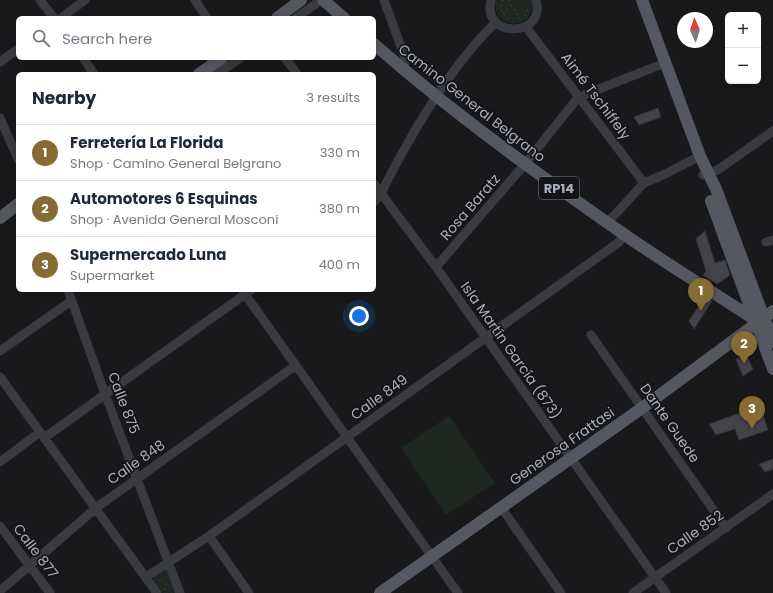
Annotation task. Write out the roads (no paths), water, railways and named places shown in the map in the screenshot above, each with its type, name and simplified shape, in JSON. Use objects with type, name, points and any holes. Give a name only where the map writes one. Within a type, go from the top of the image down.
[{"type":"main road","points":[[280,16],[301,0]]},
{"type":"main road","points":[[322,0],[342,16]]},
{"type":"main road","points":[[642,0],[706,174],[773,342]]},
{"type":"main road","name":"Camino General Belgrano","points":[[376,46],[436,96],[526,164],[625,235],[764,321]]},
{"type":"main road","points":[[202,72],[219,60]]},
{"type":"main road","points":[[0,218],[16,206]]},
{"type":"main road","points":[[764,321],[773,369]]},
{"type":"main road","name":"Generosa Frattasi","points":[[380,593],[764,321]]},
{"type":"street","points":[[40,0],[52,16]]},
{"type":"street","points":[[64,16],[85,0]]},
{"type":"street","points":[[195,0],[206,16]]},
{"type":"street","points":[[299,16],[322,0]]},
{"type":"street","points":[[384,0],[404,58],[404,70]]},
{"type":"street","points":[[491,0],[490,9],[492,16],[502,27],[510,30],[518,30],[523,23],[535,16],[537,9],[532,2]]},
{"type":"street","points":[[376,200],[381,194],[436,96],[483,35],[496,22]]},
{"type":"street","name":"Aimé Tschiffely","points":[[523,23],[644,183]]},
{"type":"street","points":[[0,62],[16,50]]},
{"type":"street","points":[[84,60],[93,72]]},
{"type":"street","points":[[220,72],[237,60]]},
{"type":"street","points":[[286,60],[296,72]]},
{"type":"street","points":[[579,97],[666,63]]},
{"type":"street","name":"Rosa Baratz","points":[[436,268],[526,164],[579,97]]},
{"type":"street","points":[[0,118],[16,154]]},
{"type":"street","points":[[706,174],[722,167],[773,131]]},
{"type":"street","points":[[608,222],[644,183],[700,156]]},
{"type":"street","name":"Isla Martín García (873)","points":[[376,187],[436,268],[666,593]]},
{"type":"street","name":"Calle 849","points":[[146,577],[169,564],[209,536],[619,242],[625,235]]},
{"type":"street","name":"Calle 875","points":[[69,292],[105,394],[180,593]]},
{"type":"street","points":[[0,462],[105,394],[245,292]]},
{"type":"street","points":[[247,292],[295,366],[458,593]]},
{"type":"street","points":[[0,351],[71,301]]},
{"type":"street","name":"Dante Guede","points":[[591,335],[726,528]]},
{"type":"street","name":"Calle 848","points":[[0,591],[96,508],[295,366]]},
{"type":"street","points":[[0,377],[154,589]]},
{"type":"street","name":"Calle 852","points":[[633,593],[773,494]]},
{"type":"street","points":[[501,508],[561,593]]},
{"type":"street","name":"Calle 877","points":[[0,526],[50,593]]},
{"type":"street","points":[[209,536],[249,593]]},
{"type":"place","name":"Ferretería La Florida","points":[[701,311]]},
{"type":"place","name":"Automotores 6 Esquinas","points":[[744,364]]},
{"type":"place","name":"Supermercado Luna","points":[[752,429]]}]
